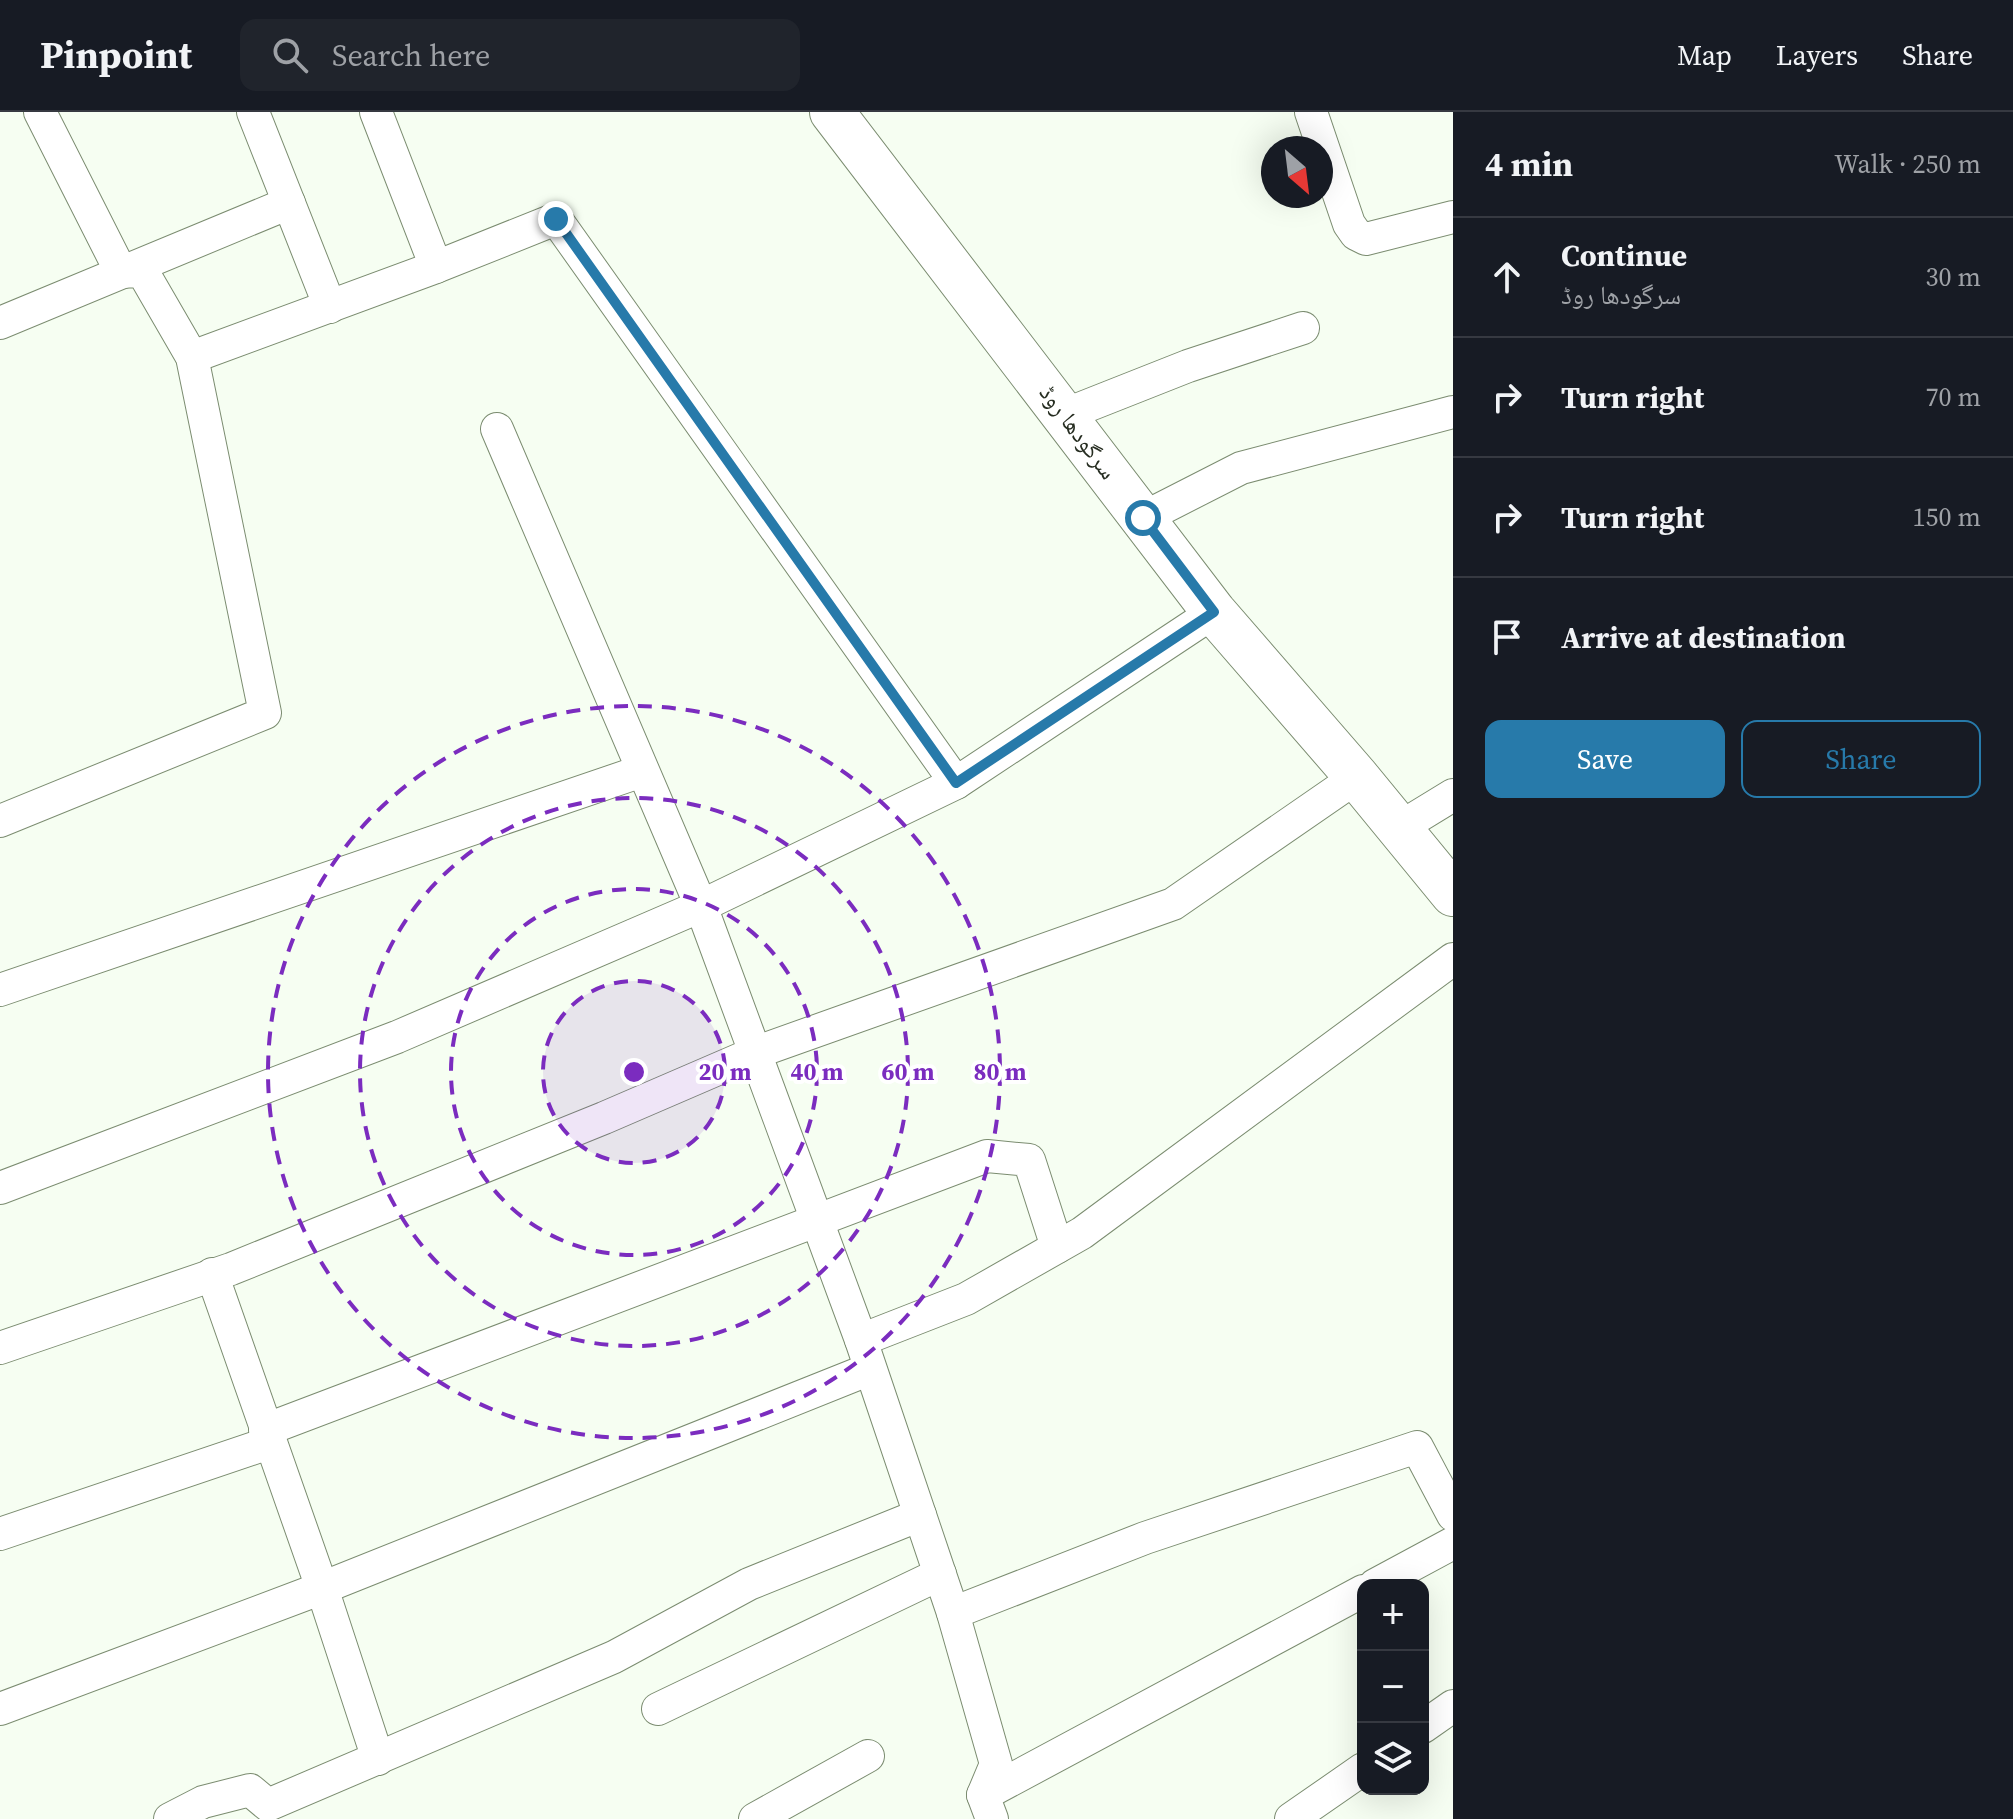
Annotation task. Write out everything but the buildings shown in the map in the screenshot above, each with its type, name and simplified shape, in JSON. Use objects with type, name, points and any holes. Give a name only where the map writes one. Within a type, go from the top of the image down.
[{"type":"main road","name":"سرگودھا روڈ","points":[[832,112],[1214,612],[1357,777],[1453,894]]},
{"type":"street","points":[[40,112],[121,272]]},
{"type":"street","points":[[253,112],[330,307]]},
{"type":"street","points":[[376,112],[436,267]]},
{"type":"street","points":[[1311,112],[1349,224],[1356,234],[1366,239],[1453,217]]},
{"type":"street","points":[[0,323],[289,203]]},
{"type":"street","points":[[192,357],[556,219],[956,783]]},
{"type":"street","points":[[0,821],[265,713],[192,357],[144,274],[121,272]]},
{"type":"street","points":[[1064,415],[1188,366],[1303,328]]},
{"type":"street","points":[[1143,518],[1241,468],[1453,412]]},
{"type":"street","points":[[497,429],[701,906],[866,1354],[953,1613],[996,1764],[988,1807]]},
{"type":"street","points":[[0,1188],[397,1037],[701,906],[956,783],[1214,612]]},
{"type":"street","points":[[0,990],[642,771]]},
{"type":"street","points":[[0,1348],[212,1274],[561,1135],[757,1052],[1173,904],[1357,777]]},
{"type":"street","points":[[1399,828],[1453,795]]},
{"type":"street","points":[[0,1709],[322,1588],[866,1354],[1082,1233],[1453,959]]},
{"type":"street","points":[[0,1534],[267,1436],[987,1156],[1029,1160],[1057,1247]]},
{"type":"street","points":[[212,1274],[378,1759]]},
{"type":"street","points":[[953,1613],[1145,1538],[1417,1447],[1453,1515]]},
{"type":"street","points":[[170,1819],[203,1802],[250,1790],[271,1812],[378,1759],[614,1657],[749,1584],[920,1515]]},
{"type":"street","points":[[1386,1579],[1453,1543]]},
{"type":"street","points":[[658,1709],[940,1574]]},
{"type":"street","points":[[988,1807],[1357,1594]]},
{"type":"street","points":[[1429,1723],[1453,1706]]},
{"type":"street","points":[[755,1819],[868,1756]]},
{"type":"street","points":[[1291,1819],[1357,1773]]},
{"type":"route","points":[[556,219],[956,783],[1214,612],[1143,518]]}]
